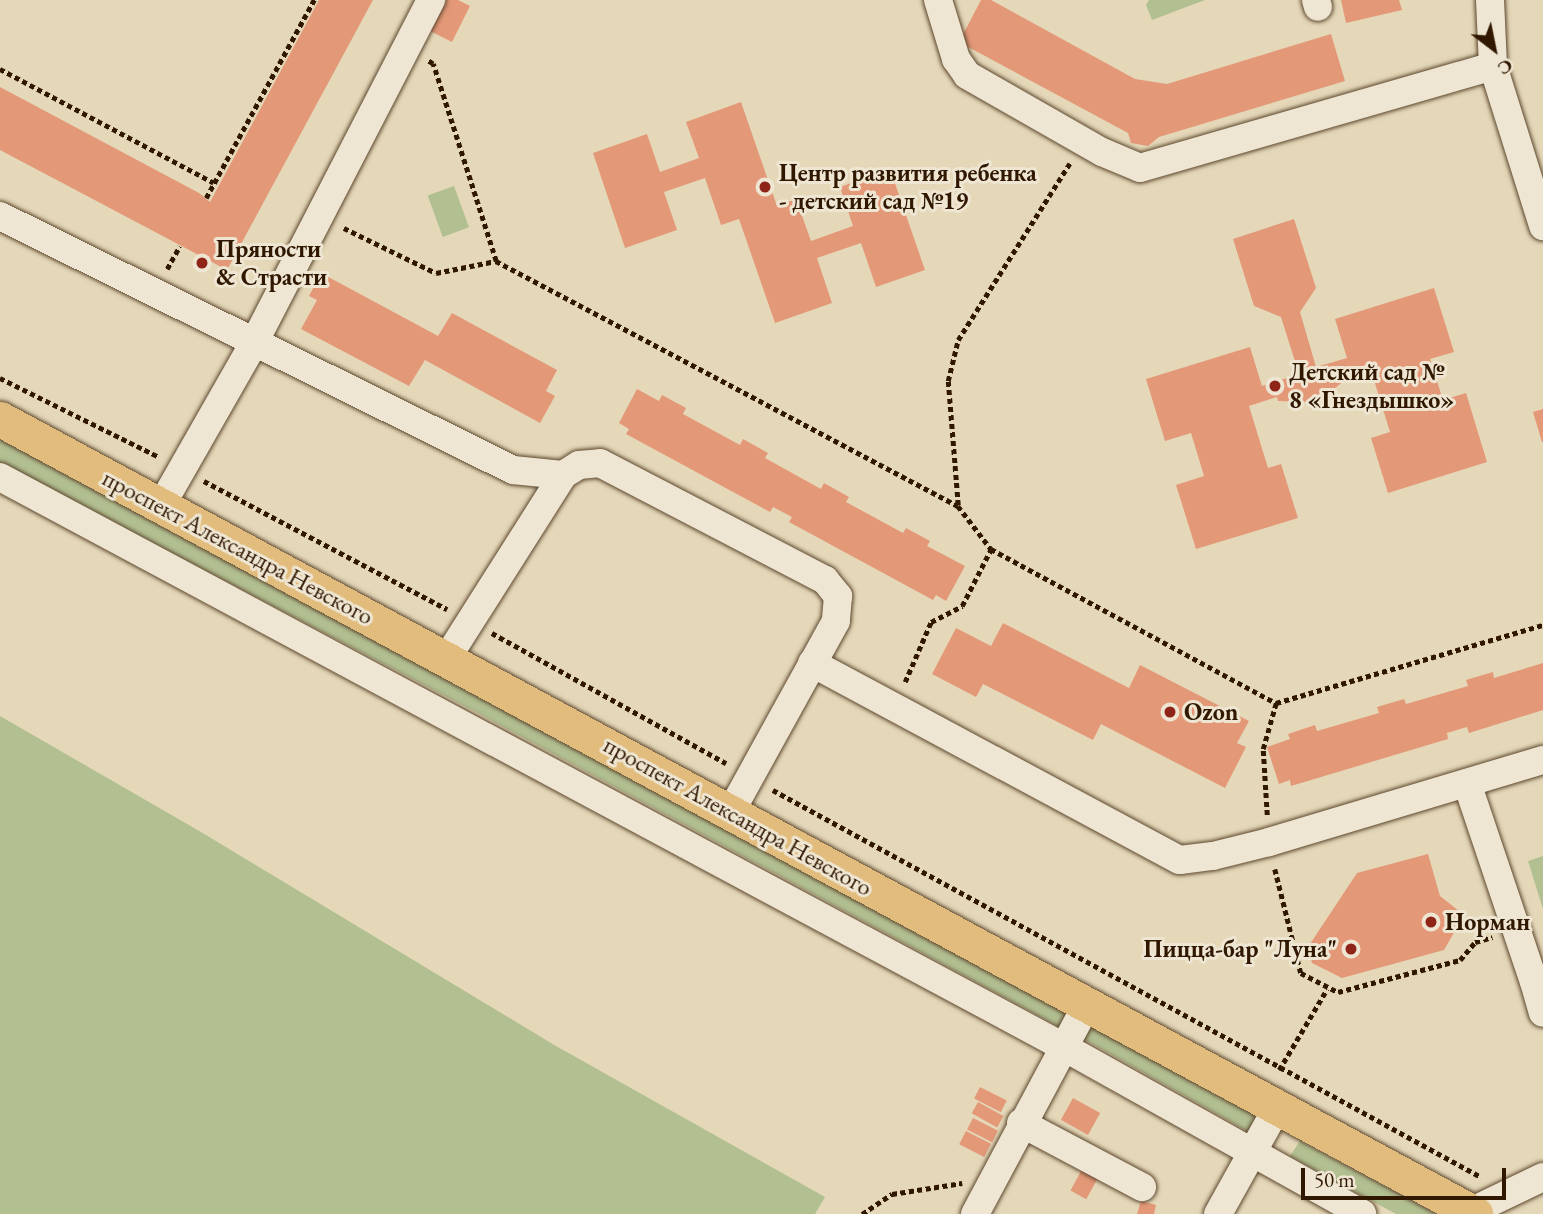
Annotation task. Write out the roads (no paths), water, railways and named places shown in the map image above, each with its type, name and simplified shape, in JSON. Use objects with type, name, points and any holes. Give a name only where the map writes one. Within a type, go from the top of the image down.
[{"type":"main road","name":"проспект Александра Невского","points":[[0,419],[1472,1213]]},
{"type":"lane","points":[[161,506],[255,341],[431,0]]},
{"type":"lane","points":[[938,0],[956,59],[967,75],[1083,141],[1140,168],[1493,66]]},
{"type":"lane","points":[[1490,0],[1493,66],[1543,226]]},
{"type":"lane","points":[[0,216],[513,470],[563,475]]},
{"type":"lane","points":[[447,658],[563,475],[579,465],[600,463],[825,580],[838,596],[836,621],[730,811]]},
{"type":"lane","points":[[0,477],[1062,1046],[1362,1214]]},
{"type":"lane","points":[[813,663],[1180,860],[1271,852],[1467,783],[1543,760]]},
{"type":"lane","points":[[1467,783],[1538,980],[1543,1013]]},
{"type":"lane","points":[[975,1214],[1062,1046],[1086,1006]]},
{"type":"lane","points":[[1217,1214],[1277,1108]]},
{"type":"lane","points":[[1021,1123],[1142,1187]]},
{"type":"lane","points":[[1472,1213],[1543,1177]]},
{"type":"place","name":"Центр развития ребенка - детский сад №19","points":[[765,187]]},
{"type":"place","name":"Пряности & Страсти","points":[[202,263]]},
{"type":"place","name":"Детский сад № 8 «Гнездышко»","points":[[1275,386]]},
{"type":"place","name":"Ozon","points":[[1170,712]]},
{"type":"place","name":"Норман","points":[[1431,922]]},
{"type":"place","name":"Пицца-бар \"Луна\"","points":[[1351,949]]}]
